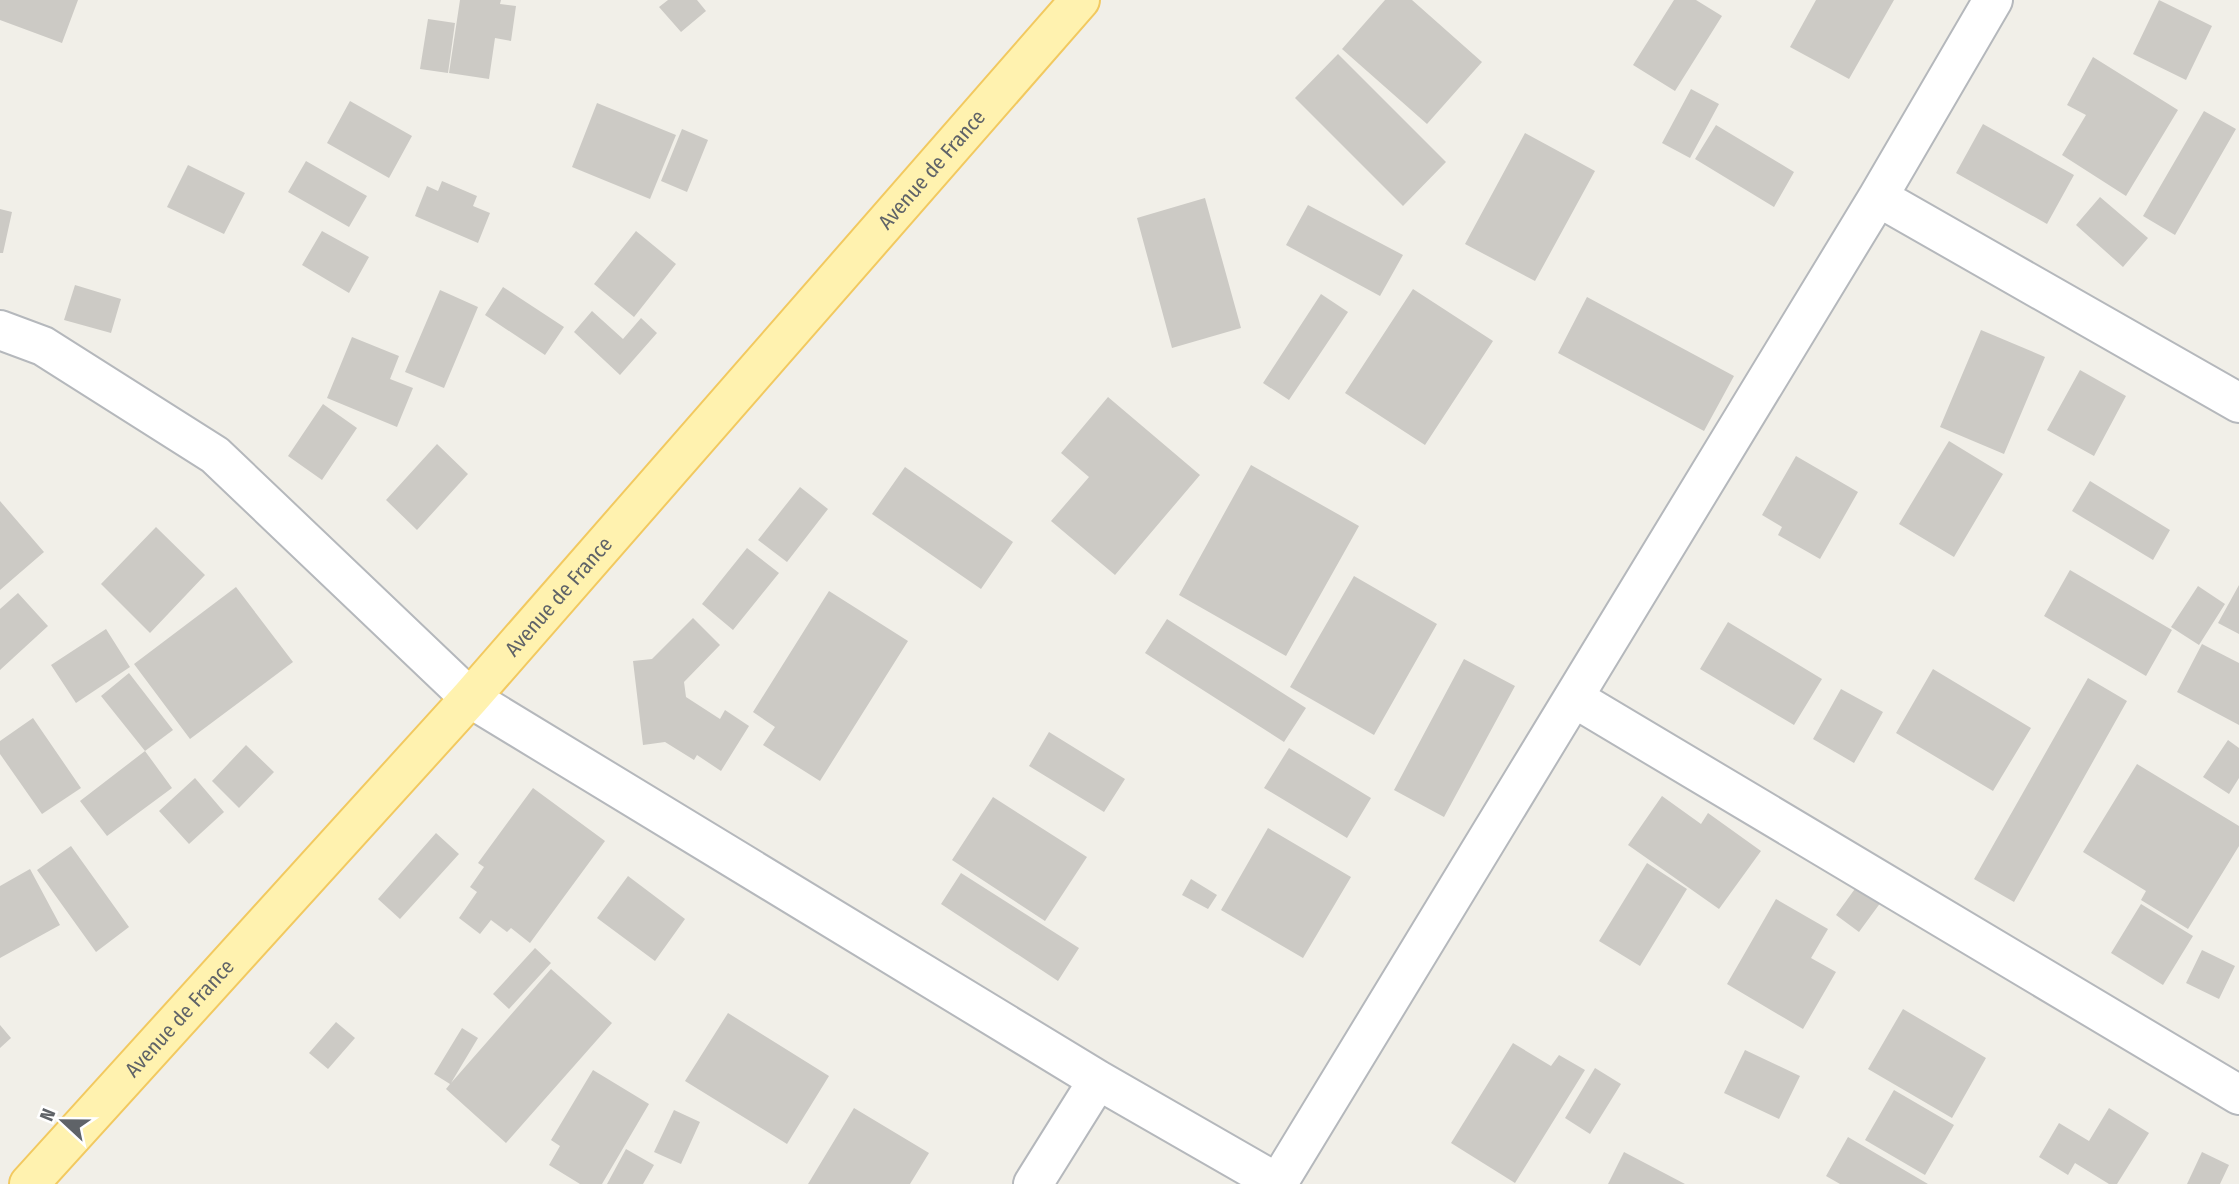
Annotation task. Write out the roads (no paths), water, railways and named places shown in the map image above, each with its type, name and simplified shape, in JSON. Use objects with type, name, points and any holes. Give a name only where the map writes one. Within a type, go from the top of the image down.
[{"type":"main road","name":"Avenue de France","points":[[29,1184],[470,698],[1080,0]]},
{"type":"street","points":[[0,330],[43,346],[215,455],[470,698],[1098,1080],[1279,1184],[1878,197],[1993,0]]},
{"type":"street","points":[[1878,197],[2239,404]]},
{"type":"street","points":[[1574,698],[2239,1095]]},
{"type":"street","points":[[1033,1184],[1098,1080]]}]
